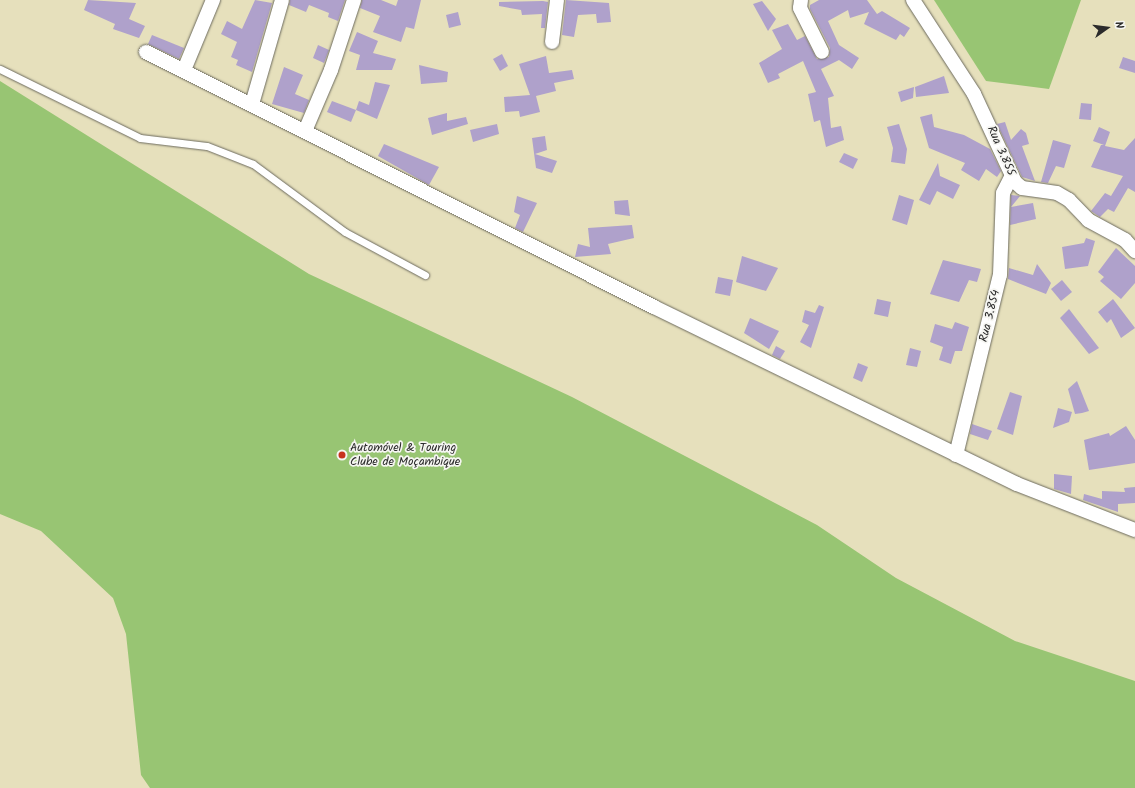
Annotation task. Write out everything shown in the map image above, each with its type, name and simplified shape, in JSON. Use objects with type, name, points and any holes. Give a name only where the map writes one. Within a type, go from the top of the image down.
[{"type":"street","points":[[184,70],[213,0]]},
{"type":"street","points":[[252,104],[282,0]]},
{"type":"street","points":[[305,131],[331,70],[354,0]]},
{"type":"street","points":[[552,42],[557,0]]},
{"type":"street","points":[[801,0],[800,8],[822,52]]},
{"type":"street","name":"Rua 3.855","points":[[913,0],[974,94],[1004,155],[1011,177],[1022,188],[1057,193],[1094,224],[1130,237]]},
{"type":"street","points":[[146,52],[956,455],[1017,484],[1135,530]]},
{"type":"street","name":"Rua 3.854","points":[[956,455],[1000,275],[1003,193],[1011,177]]},
{"type":"street","points":[[1130,237],[1135,251]]},
{"type":"lane","points":[[0,68],[140,138],[207,146],[253,164],[345,232],[425,275]]},
{"type":"green space","points":[[934,0],[1081,0],[1049,89],[986,81]]},
{"type":"green space","name":"Automóvel & Touring Clube de Moçambique","points":[[0,81],[309,274],[572,397],[817,525],[896,578],[1015,641],[1135,681],[1135,788],[150,788],[141,775],[126,634],[113,598],[41,531],[0,514]]},
{"type":"building","points":[[88,0],[136,3],[129,19],[145,26],[139,38],[113,29],[115,24],[84,10]]},
{"type":"building","points":[[255,0],[272,3],[252,72],[236,65],[238,60],[231,57],[237,42],[221,34],[227,21],[242,29]]},
{"type":"building","points":[[290,0],[345,0],[338,21],[328,17],[329,13],[309,5],[306,12],[289,5]]},
{"type":"building","points":[[362,0],[381,0],[396,6],[398,0],[421,0],[414,29],[406,27],[401,42],[373,32],[380,16],[360,8]]},
{"type":"building","points":[[566,0],[609,3],[611,22],[597,23],[596,14],[578,15],[574,37],[562,35]]},
{"type":"building","points":[[819,0],[867,0],[877,14],[882,11],[910,28],[904,37],[900,34],[896,40],[864,24],[869,12],[850,18],[848,10],[828,21],[839,45],[859,58],[852,69],[839,60],[821,69],[834,96],[828,98],[831,128],[841,126],[844,140],[826,147],[820,120],[814,122],[808,94],[816,92],[803,61],[778,74],[780,78],[768,83],[759,63],[782,49],[772,30],[788,24],[797,40],[805,36],[817,59],[829,57],[830,48],[810,9],[810,5]]},
{"type":"building","points":[[762,1],[776,19],[768,31],[753,4]]},
{"type":"building","points":[[499,2],[548,2],[545,28],[541,28],[542,14],[522,15],[521,10],[499,6]]},
{"type":"building","points":[[458,12],[461,25],[449,28],[446,15]]},
{"type":"building","points":[[357,32],[378,41],[373,53],[396,59],[392,70],[356,70],[360,55],[349,51]]},
{"type":"building","points":[[152,35],[184,48],[179,59],[148,44]]},
{"type":"building","points":[[318,45],[329,50],[324,63],[313,58]]},
{"type":"building","points":[[502,54],[508,66],[500,71],[493,59]]},
{"type":"building","points":[[546,56],[549,73],[572,70],[574,79],[554,83],[556,91],[536,96],[540,112],[520,117],[519,111],[505,112],[504,97],[530,95],[519,64]]},
{"type":"building","points":[[1123,57],[1135,61],[1135,73],[1119,68]]},
{"type":"building","points":[[419,65],[448,72],[447,82],[421,84]]},
{"type":"building","points":[[284,67],[303,75],[295,94],[309,100],[304,113],[272,104]]},
{"type":"building","points":[[944,76],[949,93],[916,97],[915,87]]},
{"type":"building","points":[[375,82],[390,85],[377,119],[356,110],[359,101],[369,105]]},
{"type":"building","points":[[914,87],[913,98],[901,102],[898,92]]},
{"type":"building","points":[[332,101],[356,110],[351,122],[327,112]]},
{"type":"building","points":[[1081,103],[1092,104],[1091,120],[1079,119]]},
{"type":"building","points":[[447,113],[447,121],[466,117],[468,124],[432,135],[428,118]]},
{"type":"building","points":[[932,114],[934,127],[964,135],[990,149],[1001,171],[997,177],[986,169],[979,181],[961,170],[965,163],[929,148],[920,117]]},
{"type":"building","points":[[1005,122],[1011,140],[1021,129],[1026,133],[1029,144],[1022,146],[1035,181],[1022,177],[997,124]]},
{"type":"building","points":[[497,124],[499,134],[473,142],[470,130]]},
{"type":"building","points":[[899,124],[907,149],[905,164],[891,162],[893,148],[887,127]]},
{"type":"building","points":[[1099,127],[1110,132],[1105,146],[1124,150],[1135,138],[1135,192],[1128,188],[1114,212],[1108,209],[1100,217],[1091,211],[1105,193],[1111,196],[1123,176],[1091,167],[1101,145],[1104,145],[1093,141]]},
{"type":"building","points":[[545,136],[547,150],[535,154],[557,161],[552,173],[536,168],[532,138]]},
{"type":"building","points":[[1053,140],[1071,145],[1064,168],[1056,166],[1048,183],[1041,182]]},
{"type":"building","points":[[384,144],[439,167],[429,185],[378,156]]},
{"type":"building","points":[[844,153],[858,159],[853,169],[839,162]]},
{"type":"building","points":[[938,163],[940,176],[960,185],[953,199],[937,191],[930,205],[919,200]]},
{"type":"building","points":[[899,195],[914,200],[907,225],[892,220]]},
{"type":"building","points":[[1011,195],[1020,196],[1011,207],[1033,203],[1036,219],[1010,225]]},
{"type":"building","points":[[517,196],[537,203],[523,232],[515,228],[520,215],[514,212]]},
{"type":"building","points":[[628,200],[630,216],[615,214],[614,201]]},
{"type":"building","points":[[632,225],[634,238],[608,244],[611,254],[575,257],[578,244],[590,247],[588,228]]},
{"type":"building","points":[[1086,238],[1095,241],[1088,266],[1065,269],[1062,247],[1084,243]]},
{"type":"building","points":[[1116,248],[1135,266],[1135,283],[1121,299],[1100,281],[1104,277],[1098,272]]},
{"type":"building","points":[[742,256],[778,268],[766,291],[736,282]]},
{"type":"building","points":[[943,260],[981,269],[977,282],[969,280],[959,302],[930,294]]},
{"type":"building","points":[[1037,264],[1051,283],[1046,294],[1008,279],[1009,268],[1033,275]]},
{"type":"building","points":[[718,277],[733,280],[730,296],[715,293]]},
{"type":"building","points":[[1062,280],[1072,292],[1061,301],[1051,289]]},
{"type":"building","points":[[877,299],[891,302],[888,317],[874,314]]},
{"type":"building","points":[[1113,299],[1135,328],[1121,338],[1111,319],[1107,323],[1098,312]]},
{"type":"building","points":[[819,305],[824,307],[811,348],[800,342],[809,325],[802,322],[805,310],[815,313]]},
{"type":"building","points":[[1069,309],[1099,348],[1089,354],[1060,318]]},
{"type":"building","points":[[750,318],[779,331],[769,349],[744,333]]},
{"type":"building","points":[[955,322],[969,327],[962,351],[955,351],[951,364],[939,360],[943,347],[930,342],[935,324],[952,329]]},
{"type":"building","points":[[776,346],[785,351],[780,359],[772,355]]},
{"type":"building","points":[[910,348],[921,351],[917,367],[906,365]]},
{"type":"building","points":[[858,363],[868,367],[862,382],[853,378]]},
{"type":"building","points":[[1077,381],[1089,411],[1075,414],[1068,389]]},
{"type":"building","points":[[1010,392],[1022,396],[1013,435],[997,429]]},
{"type":"building","points":[[1058,408],[1072,412],[1069,422],[1053,428]]},
{"type":"building","points":[[972,424],[992,431],[988,440],[970,434]]},
{"type":"building","points":[[1126,426],[1135,440],[1135,463],[1089,470],[1084,440],[1109,433],[1110,436]]},
{"type":"building","points":[[1054,474],[1072,476],[1071,494],[1054,489]]},
{"type":"building","points":[[1135,487],[1135,503],[1118,504],[1118,512],[1083,500],[1084,494],[1102,499],[1102,491],[1125,492],[1124,488]]},
{"type":"place","name":"Automóvel & Touring Clube de Moçambique","points":[[342,455]]}]
